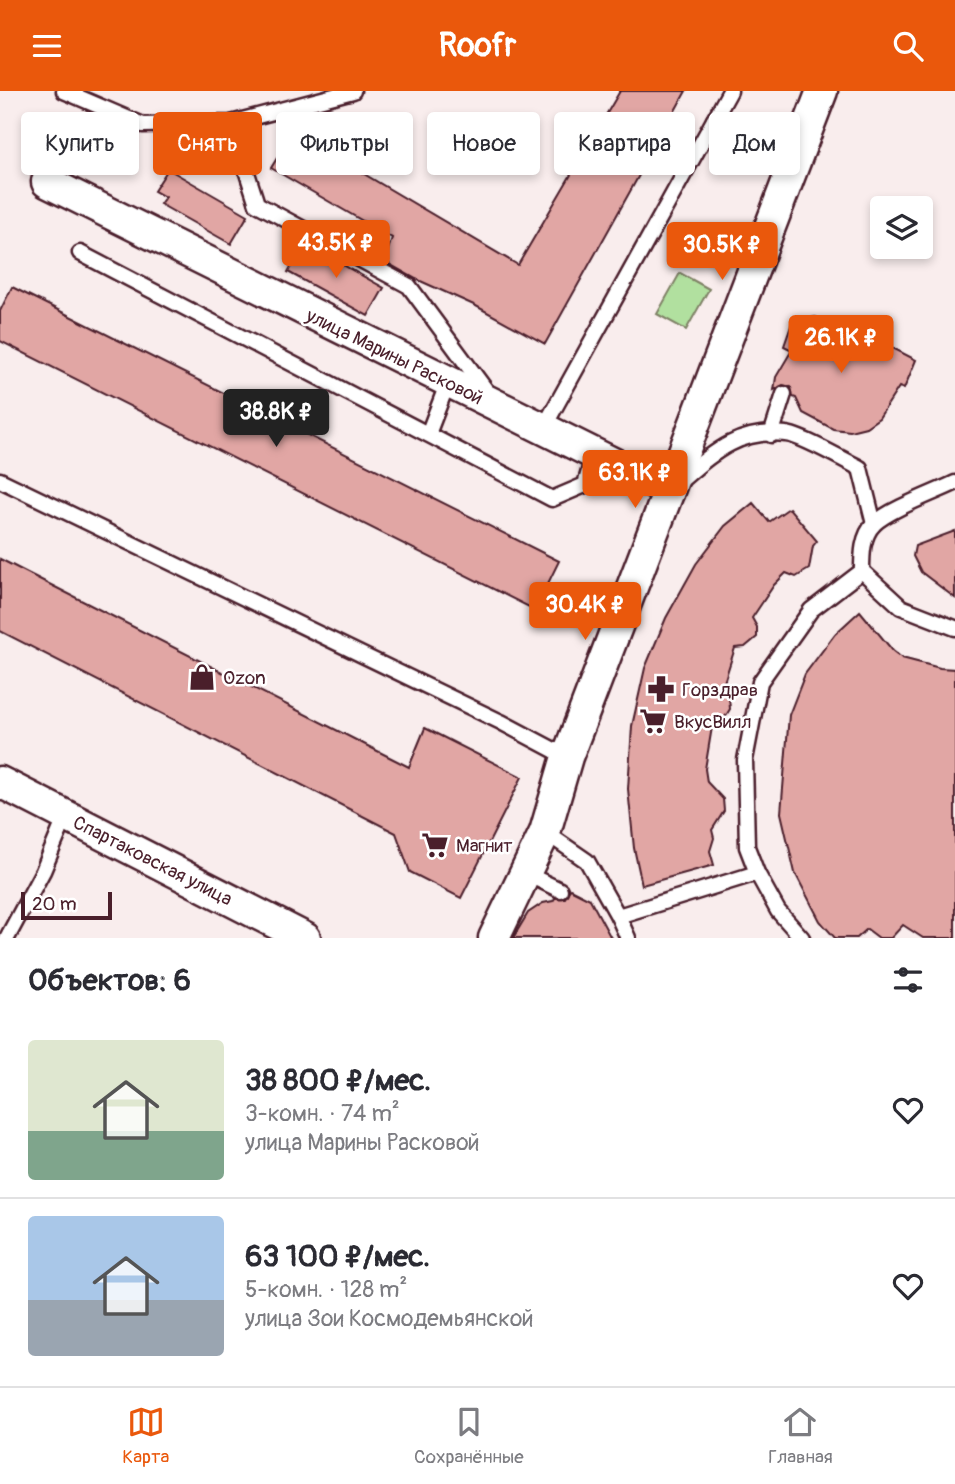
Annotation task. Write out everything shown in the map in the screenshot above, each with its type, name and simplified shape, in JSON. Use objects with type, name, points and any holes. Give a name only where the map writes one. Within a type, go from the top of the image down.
[{"type":"street","points":[[800,149],[822,91]]},
{"type":"street","points":[[494,938],[545,832],[567,757],[790,175]]},
{"type":"street","name":"улица Марины Расковой","points":[[47,182],[669,491]]},
{"type":"street","name":"Спартаковская улица","points":[[0,782],[305,938]]},
{"type":"lane","points":[[64,91],[143,125],[153,125]]},
{"type":"lane","points":[[262,115],[353,91]]},
{"type":"lane","points":[[718,112],[730,91]]},
{"type":"lane","points":[[543,429],[709,129]]},
{"type":"lane","points":[[248,175],[257,204],[409,286],[499,407]]},
{"type":"lane","points":[[80,253],[552,499],[584,485],[594,454]]},
{"type":"lane","points":[[428,434],[448,382]]},
{"type":"lane","points":[[771,435],[784,394]]},
{"type":"lane","points":[[669,491],[709,456],[741,436],[788,434],[860,468],[874,524]]},
{"type":"lane","points":[[0,480],[567,757]]},
{"type":"lane","points":[[955,483],[895,511],[874,524],[862,547],[862,571],[901,607],[955,628]]},
{"type":"lane","points":[[802,938],[778,911],[757,873],[747,847],[745,760],[761,681],[811,610],[862,571]]},
{"type":"lane","points":[[7,938],[43,871],[66,816]]},
{"type":"lane","points":[[545,832],[587,861],[628,938]]},
{"type":"lane","points":[[525,873],[560,890]]},
{"type":"lane","points":[[618,916],[757,873]]},
{"type":"green space","points":[[680,273],[709,289],[686,330],[657,314]]},
{"type":"building","points":[[620,91],[686,91],[674,112],[608,112]]},
{"type":"building","points":[[164,175],[178,175],[248,215],[231,244],[160,204],[165,197],[154,191]]},
{"type":"building","points":[[283,175],[366,175],[518,265],[571,175],[639,175],[545,344],[476,306],[416,279],[384,261],[392,238]]},
{"type":"building","points":[[304,243],[384,288],[368,316],[288,272]]},
{"type":"building","points":[[12,287],[559,561],[535,610],[0,341],[0,311]]},
{"type":"building","points":[[815,317],[839,326],[839,333],[866,337],[887,349],[889,346],[916,360],[904,389],[899,387],[879,418],[866,427],[850,431],[833,429],[803,413],[793,397],[791,387],[783,385],[774,390],[776,377],[792,350],[784,346],[792,323]]},
{"type":"building","points":[[753,503],[769,522],[789,508],[817,541],[813,546],[809,569],[796,577],[786,573],[774,585],[752,618],[757,627],[757,637],[745,647],[735,648],[721,692],[729,697],[730,709],[722,722],[712,727],[705,769],[707,782],[723,799],[724,811],[712,830],[714,838],[710,851],[714,865],[642,885],[634,848],[628,789],[632,726],[645,668],[666,618],[696,564],[725,526]]},
{"type":"building","points":[[955,531],[955,598],[921,572],[913,556],[915,546]]},
{"type":"building","points":[[0,559],[409,767],[425,728],[522,777],[461,898],[410,872],[396,833],[0,631]]},
{"type":"building","points":[[860,611],[902,658],[955,669],[955,938],[923,938],[903,925],[891,938],[879,938],[867,929],[857,938],[835,938],[820,921],[795,873],[781,813],[789,715],[805,674],[835,634]]},
{"type":"building","points":[[570,889],[590,899],[611,938],[513,938],[528,913],[555,898],[565,898]]},
{"type":"place","name":"Ozon","points":[[202,677]]},
{"type":"place","name":"Горздрав","points":[[661,689]]},
{"type":"place","name":"ВкусВилл","points":[[653,721]]},
{"type":"place","name":"Магнит","points":[[435,845]]}]
